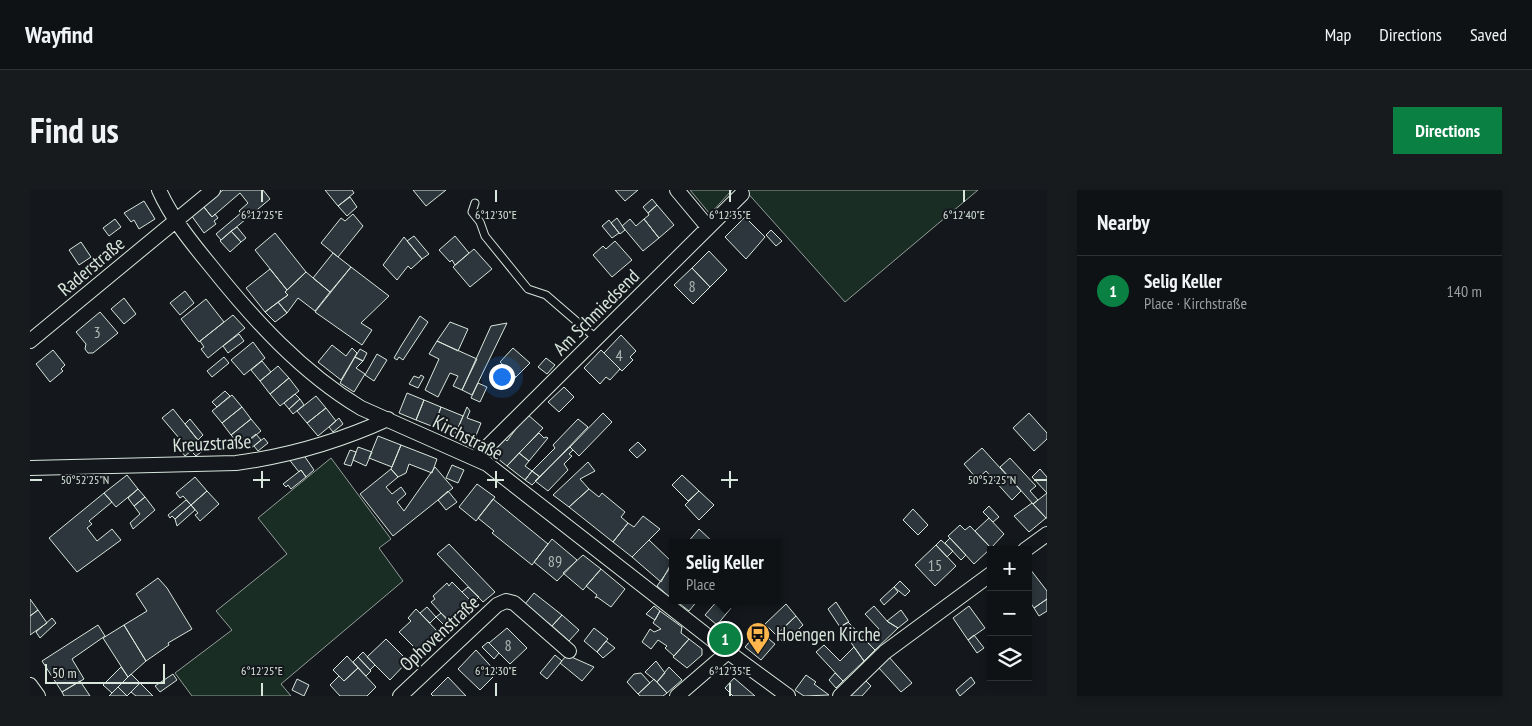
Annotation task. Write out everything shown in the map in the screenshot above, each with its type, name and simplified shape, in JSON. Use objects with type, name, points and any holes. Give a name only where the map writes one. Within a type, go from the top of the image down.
[{"type":"street","name":"Kirchstraße","points":[[158,190],[176,220],[226,286],[283,347],[342,397],[361,408],[476,458],[788,696]]},
{"type":"street","name":"Raderstraße","points":[[30,341],[213,190]]},
{"type":"street","points":[[676,190],[707,226]]},
{"type":"street","name":"Am Schmiedsend","points":[[476,458],[597,339],[707,226],[742,194]]},
{"type":"street","name":"Kreuzstraße","points":[[30,468],[236,463],[263,459],[314,447],[364,430],[388,419]]},
{"type":"street","points":[[1030,546],[1047,534]]},
{"type":"street","points":[[840,696],[885,652],[987,577]]},
{"type":"street","name":"Ophovenstraße","points":[[400,696],[497,605],[509,598],[569,651]]},
{"type":"street","points":[[677,696],[728,652]]},
{"type":"street","points":[[30,685],[38,696]]},
{"type":"lane","points":[[475,203],[472,212],[480,222],[485,236],[528,289],[546,295],[597,339]]},
{"type":"green space","points":[[690,190],[732,190],[710,214]]},
{"type":"green space","points":[[745,190],[978,190],[845,302]]},
{"type":"green space","points":[[331,458],[391,539],[379,548],[403,581],[281,684],[291,696],[192,696],[175,673],[232,630],[216,611],[287,554],[258,518]]},
{"type":"building","points":[[223,190],[263,190],[270,199],[246,219],[239,211],[248,203],[240,193],[212,217],[203,206]]},
{"type":"building","points":[[325,190],[352,190],[354,193],[338,206]]},
{"type":"building","points":[[413,190],[446,190],[426,206]]},
{"type":"building","points":[[615,190],[638,190],[625,201]]},
{"type":"building","points":[[350,197],[357,207],[347,216],[338,206]]},
{"type":"building","points":[[652,199],[657,205],[648,213],[643,207]]},
{"type":"building","points":[[144,201],[155,219],[139,229],[134,220],[131,222],[124,213]]},
{"type":"building","points":[[657,205],[674,225],[659,238],[644,219]]},
{"type":"building","points":[[203,206],[212,217],[215,214],[218,218],[214,221],[216,224],[204,233],[191,215]]},
{"type":"building","points":[[241,213],[246,219],[221,240],[216,234]]},
{"type":"building","points":[[353,214],[363,226],[338,257],[321,243],[341,218],[345,221]]},
{"type":"building","points":[[745,217],[765,237],[746,259],[725,237]]},
{"type":"building","points":[[617,218],[625,230],[620,234],[611,223]]},
{"type":"building","points":[[115,219],[121,227],[109,236],[103,228]]},
{"type":"building","points":[[630,219],[636,226],[644,219],[659,238],[643,251],[622,226]]},
{"type":"building","points":[[609,220],[619,233],[612,238],[602,226]]},
{"type":"building","points":[[237,227],[246,238],[241,242],[231,231]]},
{"type":"building","points":[[771,230],[782,241],[776,246],[766,235]]},
{"type":"building","points":[[231,231],[241,242],[230,252],[220,241]]},
{"type":"building","points":[[275,233],[306,272],[287,290],[255,250]]},
{"type":"building","points":[[414,236],[429,254],[422,259],[407,241]]},
{"type":"building","points":[[455,236],[469,253],[455,265],[452,260],[450,262],[439,250]]},
{"type":"building","points":[[404,237],[422,259],[411,269],[408,266],[397,280],[383,265]]},
{"type":"building","points":[[615,241],[632,260],[612,277],[593,255],[603,246],[606,249]]},
{"type":"building","points":[[81,242],[91,257],[79,265],[69,250]]},
{"type":"building","points":[[474,249],[492,269],[470,287],[453,267]]},
{"type":"building","points":[[709,251],[727,270],[710,287],[692,268]]},
{"type":"building","points":[[333,253],[351,267],[330,292],[313,278]]},
{"type":"building","points":[[351,267],[389,296],[361,323],[372,330],[362,345],[315,312]]},
{"type":"building","points":[[692,268],[710,287],[693,304],[674,285]]},
{"type":"building","points":[[270,269],[287,290],[285,292],[288,295],[265,312],[246,288]]},
{"type":"building","points":[[306,272],[330,292],[315,311],[298,298],[287,313],[278,302],[288,295],[285,292]]},
{"type":"building","points":[[185,291],[194,303],[180,315],[170,303]]},
{"type":"building","points":[[124,298],[136,314],[124,324],[111,309]]},
{"type":"building","points":[[206,299],[224,322],[199,342],[181,319]]},
{"type":"building","points":[[278,302],[287,313],[275,322],[265,312]]},
{"type":"building","points":[[100,312],[118,333],[93,353],[88,353],[85,349],[86,344],[76,332]]},
{"type":"building","points":[[233,315],[245,328],[208,358],[201,349],[204,347],[200,341]]},
{"type":"building","points":[[420,316],[428,322],[403,360],[399,357],[397,360],[394,358]]},
{"type":"building","points":[[450,322],[468,329],[458,351],[437,341]]},
{"type":"building","points":[[507,323],[472,395],[462,390],[491,326]]},
{"type":"building","points":[[239,334],[244,341],[228,353],[223,346]]},
{"type":"building","points":[[621,335],[636,351],[630,357],[633,360],[622,371],[604,353]]},
{"type":"building","points":[[437,341],[477,359],[462,390],[453,386],[458,376],[450,373],[438,397],[425,390],[439,359],[429,354]]},
{"type":"building","points":[[253,342],[265,358],[244,375],[231,360]]},
{"type":"building","points":[[332,345],[346,356],[352,348],[357,353],[341,380],[318,362]]},
{"type":"building","points":[[513,348],[530,363],[516,377],[500,362]]},
{"type":"building","points":[[360,349],[367,353],[363,361],[355,357]]},
{"type":"building","points":[[53,350],[65,365],[61,369],[63,371],[50,382],[36,364]]},
{"type":"building","points":[[601,350],[620,369],[610,380],[606,377],[600,384],[584,368]]},
{"type":"building","points":[[377,354],[387,360],[374,381],[365,375]]},
{"type":"building","points":[[224,357],[229,363],[212,377],[207,371]]},
{"type":"building","points":[[355,357],[363,361],[356,368],[365,374],[354,392],[340,383]]},
{"type":"building","points":[[546,358],[555,365],[547,374],[538,367]]},
{"type":"building","points":[[262,361],[271,372],[260,381],[251,370]]},
{"type":"building","points":[[278,366],[289,378],[270,394],[260,381]]},
{"type":"building","points":[[505,366],[516,377],[510,384],[498,374]]},
{"type":"building","points":[[421,375],[424,377],[418,388],[409,384],[414,376],[419,378]]},
{"type":"building","points":[[289,378],[299,391],[280,406],[270,394]]},
{"type":"building","points":[[478,383],[487,387],[480,402],[471,398]]},
{"type":"building","points":[[564,387],[574,397],[559,412],[548,402]]},
{"type":"building","points":[[225,391],[230,396],[217,407],[212,402]]},
{"type":"building","points":[[407,393],[424,400],[416,420],[399,413]]},
{"type":"building","points":[[295,394],[300,399],[289,409],[284,403]]},
{"type":"building","points":[[232,395],[242,407],[222,423],[212,411]]},
{"type":"building","points":[[316,396],[326,408],[307,423],[297,411]]},
{"type":"building","points":[[300,399],[304,405],[293,414],[289,409]]},
{"type":"building","points":[[424,400],[441,407],[434,427],[416,420]]},
{"type":"building","points":[[242,407],[251,419],[231,435],[222,423]]},
{"type":"building","points":[[441,407],[463,416],[455,435],[434,427]]},
{"type":"building","points":[[467,407],[470,411],[467,418],[481,423],[473,443],[455,435]]},
{"type":"building","points":[[326,408],[336,421],[318,436],[307,423]]},
{"type":"building","points":[[173,409],[205,449],[196,456],[191,451],[185,456],[174,442],[179,438],[162,418]]},
{"type":"building","points":[[603,413],[612,422],[579,456],[570,447]]},
{"type":"building","points":[[1029,413],[1047,433],[1047,439],[1034,451],[1013,428]]},
{"type":"building","points":[[527,414],[543,428],[507,466],[492,454],[505,439],[507,441]]},
{"type":"building","points":[[339,418],[343,424],[333,432],[329,427]]},
{"type":"building","points":[[190,419],[203,435],[198,440],[185,424]]},
{"type":"building","points":[[251,419],[261,431],[241,447],[231,435]]},
{"type":"building","points":[[578,419],[588,427],[540,477],[532,471],[555,448],[553,445]]},
{"type":"building","points":[[539,433],[544,438],[548,438],[529,461],[519,453]]},
{"type":"building","points":[[256,434],[261,440],[250,449],[245,443]]},
{"type":"building","points":[[378,436],[401,445],[392,467],[369,458]]},
{"type":"building","points":[[264,438],[268,443],[258,451],[254,446]]},
{"type":"building","points":[[638,442],[646,450],[637,458],[629,450]]},
{"type":"building","points":[[401,445],[437,459],[432,473],[409,464],[406,473],[398,477],[391,469]]},
{"type":"building","points":[[358,447],[372,452],[366,466],[353,460]]},
{"type":"building","points":[[570,447],[573,450],[569,454],[572,456],[564,464],[568,470],[548,491],[535,481]]},
{"type":"building","points":[[982,448],[1021,491],[1012,500],[986,471],[977,479],[964,464]]},
{"type":"building","points":[[350,450],[356,452],[351,466],[344,464]]},
{"type":"building","points":[[519,453],[529,461],[525,466],[532,471],[525,480],[507,466]]},
{"type":"building","points":[[303,454],[314,470],[306,477],[301,470],[299,472],[288,458]]},
{"type":"building","points":[[1010,458],[1036,486],[1030,491],[1038,500],[1033,504],[1000,467]]},
{"type":"building","points":[[588,462],[595,471],[580,479],[589,489],[569,507],[553,495]]},
{"type":"building","points":[[452,465],[464,470],[458,483],[446,478]]},
{"type":"building","points":[[435,467],[453,488],[393,536],[360,494],[391,469],[398,477],[386,487],[392,494],[401,487],[406,494],[397,502],[404,511]]},
{"type":"building","points":[[1040,469],[1047,477],[1047,493],[1032,477]]},
{"type":"building","points":[[301,470],[306,477],[291,489],[288,485],[286,487],[283,484]]},
{"type":"building","points":[[532,471],[540,477],[532,485],[525,480]]},
{"type":"building","points":[[127,475],[138,489],[116,507],[104,493]]},
{"type":"building","points":[[682,475],[699,491],[688,501],[672,485]]},
{"type":"building","points":[[195,477],[207,491],[191,505],[183,496],[180,498],[176,493]]},
{"type":"building","points":[[477,484],[495,497],[476,521],[459,507]]},
{"type":"building","points":[[138,489],[145,497],[134,506],[128,498]]},
{"type":"building","points":[[589,489],[599,497],[602,493],[625,512],[621,517],[628,523],[613,542],[569,507]]},
{"type":"building","points":[[207,491],[219,504],[200,521],[195,515],[198,513],[191,505]]},
{"type":"building","points":[[448,491],[457,502],[446,510],[438,500]]},
{"type":"building","points":[[699,491],[714,505],[699,520],[685,505]]},
{"type":"building","points":[[104,493],[112,502],[89,521],[92,524],[87,528],[97,541],[112,529],[121,540],[77,572],[49,538]]},
{"type":"building","points":[[1047,493],[1047,518],[1046,518],[1033,504]]},
{"type":"building","points":[[145,497],[155,510],[133,529],[130,523],[140,514],[134,506]]},
{"type":"building","points":[[493,499],[548,544],[532,565],[492,533],[494,531],[478,518]]},
{"type":"building","points":[[186,500],[191,505],[175,519],[172,516],[170,518],[168,515]]},
{"type":"building","points":[[1032,503],[1046,518],[1029,532],[1014,516]]},
{"type":"building","points":[[191,505],[195,510],[177,526],[175,519]]},
{"type":"building","points":[[989,506],[999,517],[993,522],[983,512]]},
{"type":"building","points":[[913,509],[928,525],[918,535],[903,520]]},
{"type":"building","points":[[643,516],[660,529],[632,557],[613,542],[628,523],[634,527]]},
{"type":"building","points":[[989,518],[1004,534],[993,546],[989,546],[975,531]]},
{"type":"building","points":[[960,525],[965,530],[970,526],[989,546],[987,546],[987,552],[974,564],[948,536]]},
{"type":"building","points":[[699,529],[710,539],[690,539]]},
{"type":"building","points":[[950,538],[966,555],[961,560],[945,543]]},
{"type":"building","points":[[552,539],[577,560],[557,581],[534,562]]},
{"type":"building","points":[[649,540],[669,559],[669,567],[661,582],[632,557]]},
{"type":"building","points":[[941,540],[953,551],[947,557],[936,545]]},
{"type":"building","points":[[449,544],[495,592],[483,602],[437,554]]},
{"type":"building","points":[[936,545],[956,566],[935,586],[915,565]]},
{"type":"building","points":[[583,555],[601,569],[583,590],[563,573]]},
{"type":"building","points":[[601,569],[625,589],[611,607],[597,597],[595,598],[597,595],[586,586]]},
{"type":"building","points":[[669,569],[669,596],[657,586]]},
{"type":"building","points":[[1032,572],[1047,591],[1047,599],[1034,608],[1032,605]]},
{"type":"building","points":[[158,578],[167,588],[192,629],[168,643],[169,645],[146,661],[124,625],[147,611],[136,594]]},
{"type":"building","points":[[900,581],[910,591],[905,596],[894,587]]},
{"type":"building","points":[[452,582],[472,602],[450,623],[431,602],[435,599],[433,596],[447,583],[449,586]]},
{"type":"building","points":[[468,587],[479,597],[473,603],[462,592]]},
{"type":"building","points":[[894,587],[898,592],[884,605],[880,600]]},
{"type":"building","points":[[534,593],[562,615],[552,626],[525,604]]},
{"type":"building","points":[[30,599],[38,610],[30,616]]},
{"type":"building","points":[[1047,599],[1047,611],[1039,616],[1034,608]]},
{"type":"building","points":[[836,602],[849,622],[840,627],[828,609]]},
{"type":"building","points":[[680,604],[695,604],[689,611]]},
{"type":"building","points":[[715,604],[724,604],[731,608],[717,625],[705,615]]},
{"type":"building","points":[[786,604],[796,616],[776,635],[765,624]]},
{"type":"building","points":[[654,606],[660,611],[655,620],[646,614]]},
{"type":"building","points":[[874,606],[888,622],[898,628],[875,650],[867,642],[879,629],[865,614]]},
{"type":"building","points":[[969,606],[985,628],[968,640],[953,618]]},
{"type":"building","points":[[427,607],[436,617],[430,623],[420,613]]},
{"type":"building","points":[[416,609],[438,632],[418,651],[399,632],[411,621],[408,618]]},
{"type":"building","points":[[38,610],[47,623],[30,635],[30,616]]},
{"type":"building","points":[[901,610],[908,620],[898,628],[887,621]]},
{"type":"building","points":[[660,611],[682,627],[681,633],[689,639],[674,656],[665,648],[667,646],[658,640],[651,649],[642,642],[650,629],[654,632],[661,629],[653,623]]},
{"type":"building","points":[[441,613],[452,623],[447,628],[436,617]]},
{"type":"building","points":[[562,615],[579,630],[569,641],[552,626]]},
{"type":"building","points":[[796,616],[803,625],[784,643],[776,635]]},
{"type":"building","points":[[52,618],[56,623],[40,638],[36,632]]},
{"type":"building","points":[[848,622],[875,650],[864,661],[840,627]]},
{"type":"building","points":[[98,625],[105,636],[72,659],[84,679],[62,692],[42,661]]},
{"type":"building","points":[[124,625],[146,661],[128,677],[103,638]]},
{"type":"building","points":[[507,628],[527,648],[510,664],[489,643]]},
{"type":"building","points":[[594,628],[608,639],[597,652],[584,641]]},
{"type":"building","points":[[759,631],[775,644],[761,660],[745,647]]},
{"type":"building","points":[[974,635],[984,648],[977,653],[968,640]]},
{"type":"building","points":[[386,639],[408,661],[390,680],[367,657]]},
{"type":"building","points":[[689,639],[702,649],[702,655],[687,668],[673,657]]},
{"type":"building","points":[[606,641],[615,648],[603,658],[597,652]]},
{"type":"building","points":[[488,642],[499,653],[494,659],[482,647]]},
{"type":"building","points":[[824,645],[840,661],[854,647],[864,661],[843,681],[816,652]]},
{"type":"building","points":[[476,650],[497,673],[480,690],[458,669]]},
{"type":"building","points":[[363,652],[375,665],[370,670],[358,657]]},
{"type":"building","points":[[555,655],[562,661],[547,679],[540,673]]},
{"type":"building","points":[[567,655],[594,667],[582,681],[560,663]]},
{"type":"building","points":[[347,656],[358,668],[344,681],[333,670]]},
{"type":"building","points":[[358,657],[371,671],[366,676],[353,662]]},
{"type":"building","points":[[889,657],[912,683],[901,692],[878,667]]},
{"type":"building","points":[[656,661],[665,673],[657,682],[645,672]]},
{"type":"building","points":[[121,667],[128,677],[112,693],[103,685]]},
{"type":"building","points":[[669,667],[682,680],[667,693],[657,682]]},
{"type":"building","points":[[358,668],[376,687],[367,696],[340,696],[330,685],[339,676],[344,681]]},
{"type":"building","points":[[641,673],[650,683],[638,694],[627,682],[634,674]]},
{"type":"building","points":[[835,673],[843,681],[836,688],[829,680]]},
{"type":"building","points":[[131,674],[140,683],[127,696],[118,687]]},
{"type":"building","points":[[173,674],[177,680],[160,692],[155,686]]},
{"type":"building","points":[[806,675],[816,682],[814,684],[829,695],[804,696],[795,690]]},
{"type":"building","points":[[448,677],[466,696],[433,696],[431,694]]},
{"type":"building","points":[[971,677],[975,683],[960,696],[956,690]]},
{"type":"building","points":[[734,678],[755,696],[733,696],[725,688]]},
{"type":"building","points":[[297,679],[309,685],[304,696],[292,690]]},
{"type":"building","points":[[654,679],[667,693],[663,696],[640,696],[638,694]]},
{"type":"building","points":[[864,679],[871,686],[862,696],[848,696]]},
{"type":"building","points":[[80,681],[90,696],[64,696],[62,692]]},
{"type":"building","points":[[140,683],[153,696],[136,696],[131,692]]},
{"type":"building","points":[[118,687],[127,696],[109,696]]},
{"type":"place","name":"Selig Keller","points":[[725,639]]},
{"type":"place","name":"Hoengen Kirche","points":[[758,655]]}]
